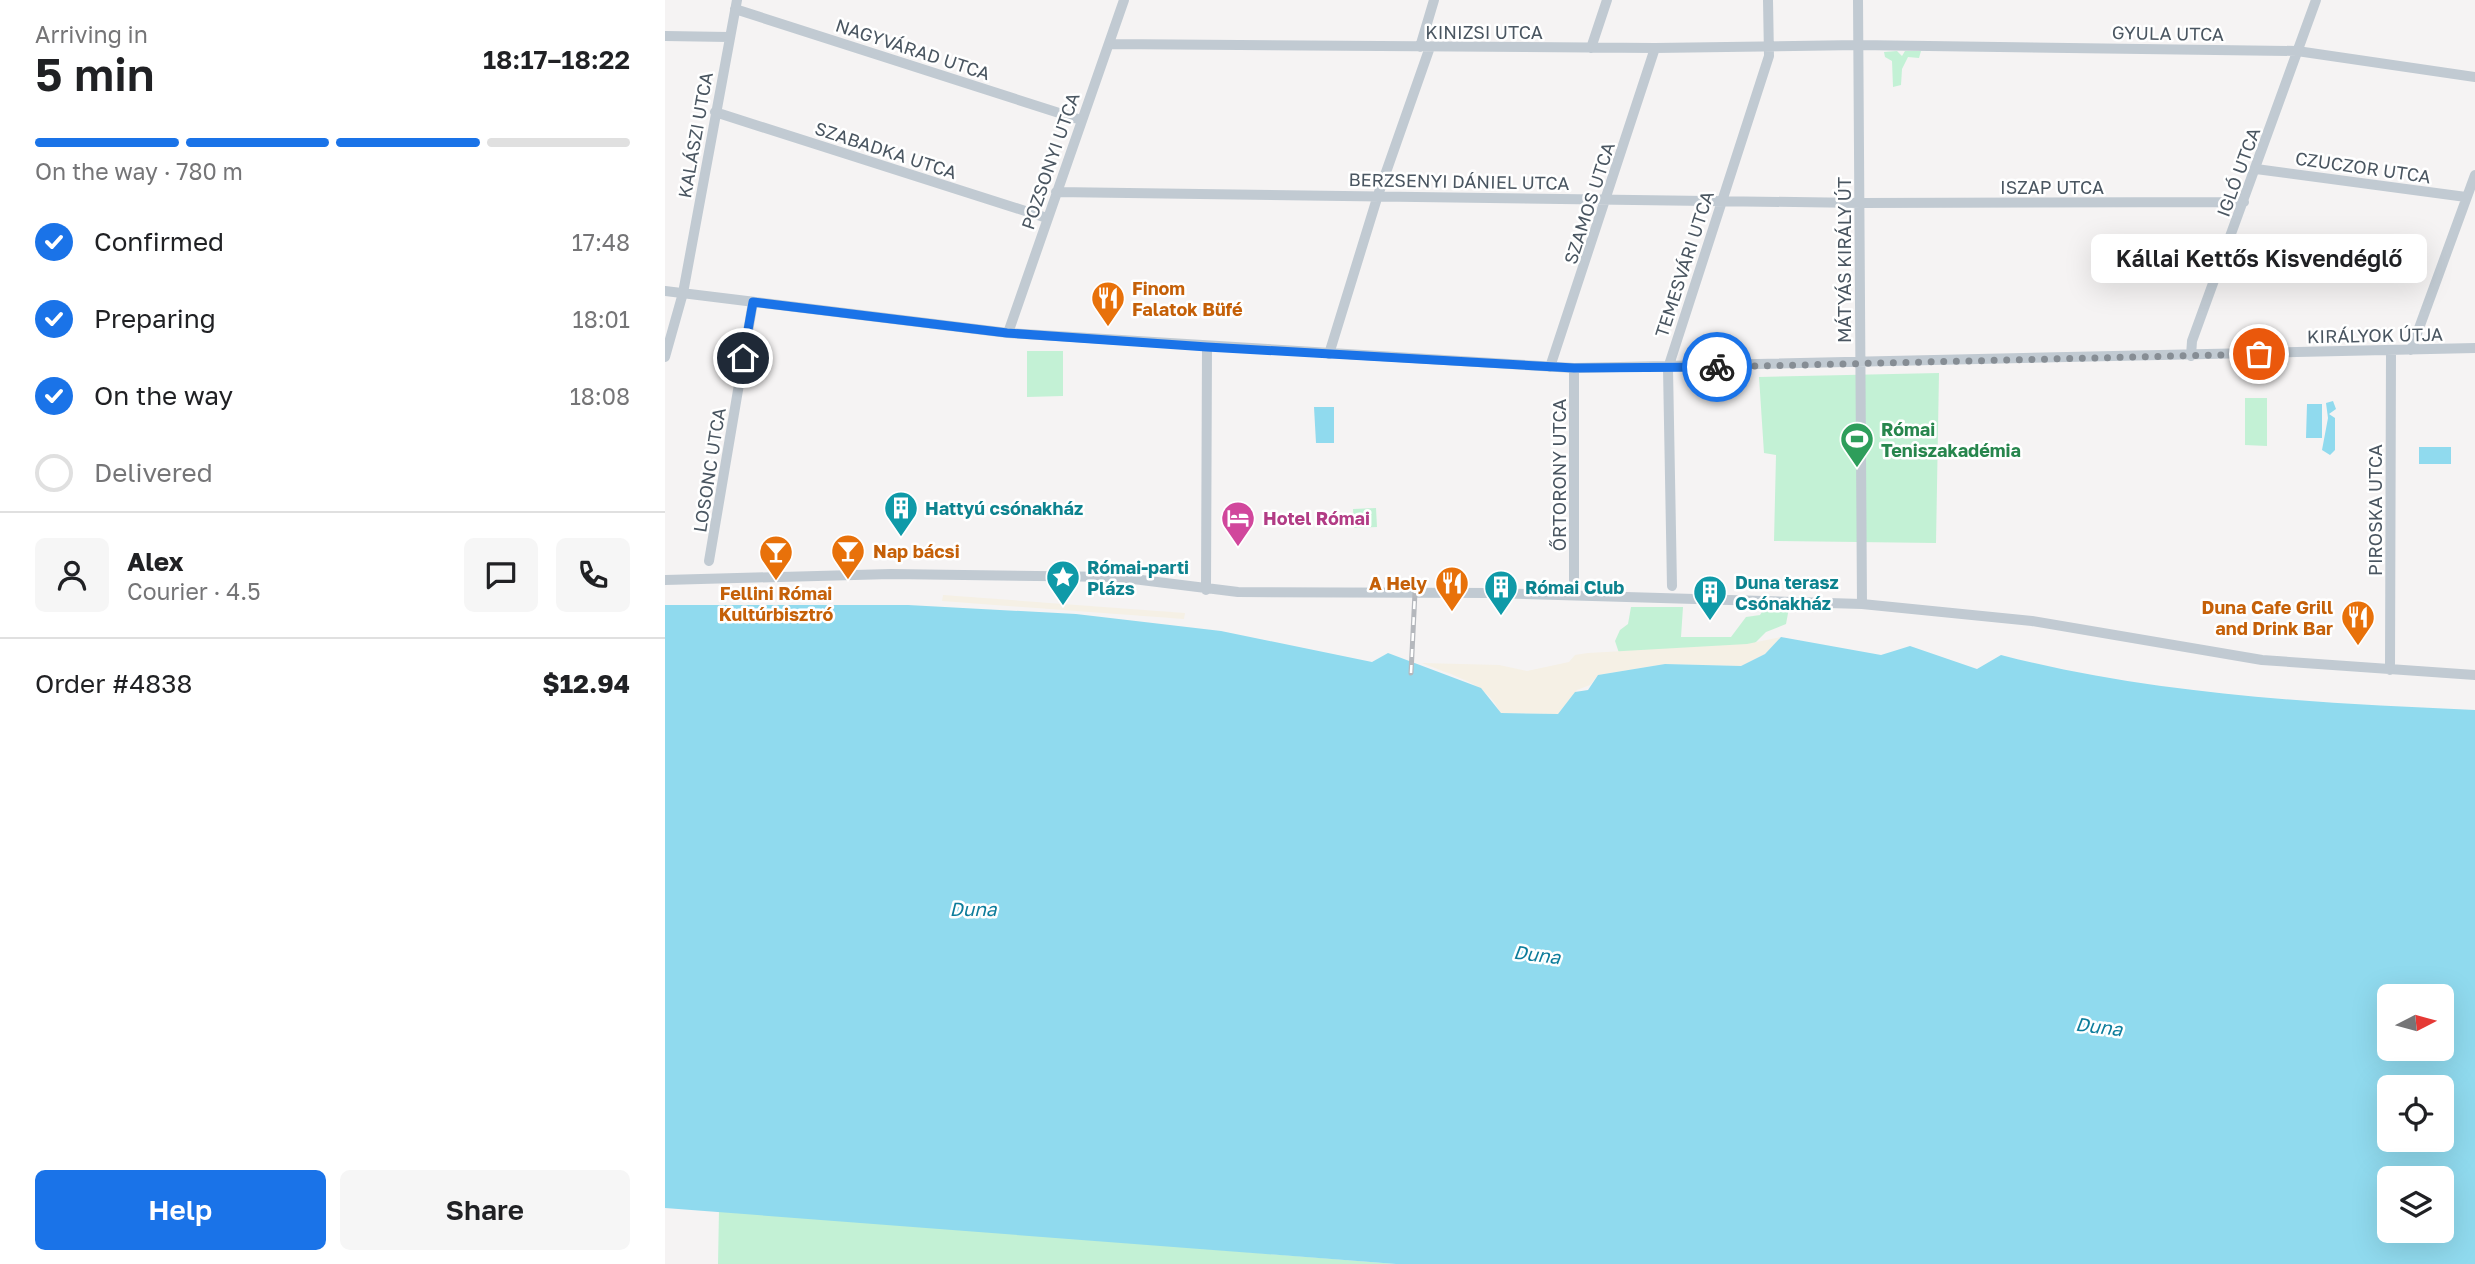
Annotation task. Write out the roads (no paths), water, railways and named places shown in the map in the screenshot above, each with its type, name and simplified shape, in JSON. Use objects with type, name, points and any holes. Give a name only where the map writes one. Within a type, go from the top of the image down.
[{"type":"street","name":"POZSONYI UTCA","points":[[1007,333],[1124,0]]},
{"type":"street","points":[[1329,354],[1425,47],[1434,0]]},
{"type":"street","points":[[1591,48],[1607,0]]},
{"type":"street","name":"TEMESVÁRI UTCA","points":[[1672,586],[1668,368],[1769,56],[1768,0]]},
{"type":"street","name":"MÁTYÁS KIRÁLY ÚT","points":[[1858,0],[1862,604]]},
{"type":"street","name":"IGLÓ UTCA","points":[[2191,356],[2192,341],[2316,0]]},
{"type":"street","name":"KALÁSZI UTCA","points":[[665,357],[683,293],[736,5]]},
{"type":"street","name":"NAGYVÁRAD UTCA","points":[[736,5],[1081,120]]},
{"type":"street","points":[[665,36],[729,37]]},
{"type":"street","name":"KINIZSI UTCA","points":[[1109,44],[1591,48],[1858,45]]},
{"type":"street","name":"GYULA UTCA","points":[[1858,45],[2319,51],[2475,77]]},
{"type":"street","name":"SZAMOS UTCA","points":[[1550,367],[1655,48]]},
{"type":"street","name":"SZABADKA UTCA","points":[[715,113],[1047,218]]},
{"type":"street","name":"CZUCZOR UTCA","points":[[2256,169],[2466,197]]},
{"type":"street","points":[[2411,350],[2475,175]]},
{"type":"street","name":"BERZSENYI DÁNIEL UTCA","points":[[1056,192],[1861,203]]},
{"type":"street","name":"ISZAP UTCA","points":[[1861,203],[2244,202]]},
{"type":"street","name":"KIRÁLYOK ÚTJA","points":[[665,291],[1007,333],[1574,368],[2475,348]]},
{"type":"street","name":"LOSONC UTCA","points":[[709,561],[753,302]]},
{"type":"street","points":[[1206,590],[1207,347]]},
{"type":"street","name":"PIROSKA UTCA","points":[[2390,670],[2391,350]]},
{"type":"street","name":"ŐRTORONY UTCA","points":[[1574,368],[1574,581]]},
{"type":"street","points":[[665,580],[891,574],[1117,577],[1206,590],[1490,593],[1862,604],[2032,621],[2262,660],[2475,675]]},
{"type":"water","points":[[2333,401],[2336,409],[2329,414],[2335,418],[2335,450],[2330,455],[2322,450],[2328,418],[2326,403]]},
{"type":"water","points":[[2307,404],[2322,404],[2322,438],[2306,438]]},
{"type":"water","points":[[1314,407],[1334,407],[1334,443],[1316,443]]},
{"type":"water","points":[[2419,447],[2451,447],[2451,464],[2419,464]]},
{"type":"water","name":"Duna","points":[[665,605],[908,605],[1076,614],[1221,631],[1372,662],[1388,653],[1481,688],[1501,713],[1558,714],[1575,692],[1588,690],[1598,675],[1665,664],[1741,666],[1765,654],[1781,637],[1881,655],[1910,646],[1977,669],[2001,655],[2118,679],[2237,695],[2475,710],[2475,1264],[1396,1264],[665,1208]]},
{"type":"railway","points":[[1411,673],[1415,592]]},
{"type":"place","name":"Finom Falatok Büfé","points":[[1108,328]]},
{"type":"place","name":"Kállai Kettős Kisvendéglő","points":[[2259,354]]},
{"type":"place","name":"Római Teniszakadémia","points":[[1857,469]]},
{"type":"place","name":"Hattyú csónakház","points":[[901,538]]},
{"type":"place","name":"Hotel Római","points":[[1238,548]]},
{"type":"place","name":"Nap bácsi","points":[[848,581]]},
{"type":"place","name":"Fellini Római Kultúrbisztró","points":[[776,582]]},
{"type":"place","name":"Római-parti Plázs","points":[[1063,607]]},
{"type":"place","name":"A Hely","points":[[1452,613]]},
{"type":"place","name":"Római Club","points":[[1501,617]]},
{"type":"place","name":"Duna terasz Csónakház","points":[[1710,622]]},
{"type":"place","name":"Duna Cafe Grill and Drink Bar","points":[[2358,647]]}]
